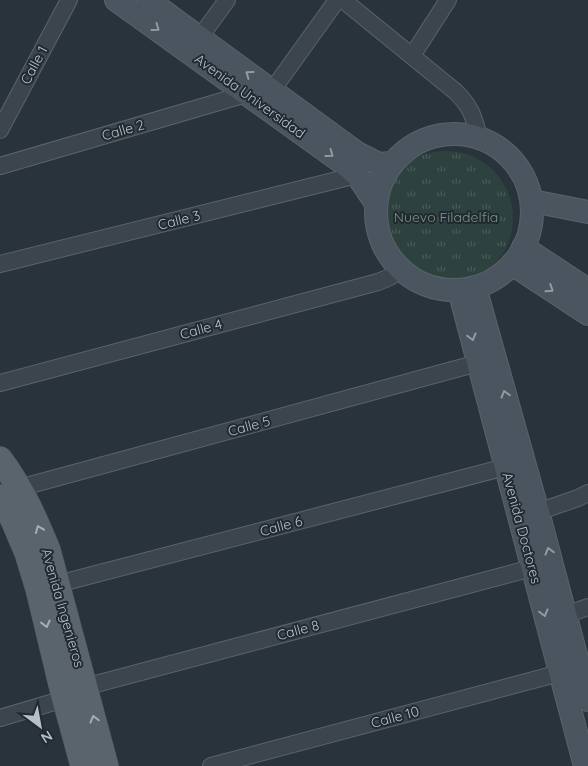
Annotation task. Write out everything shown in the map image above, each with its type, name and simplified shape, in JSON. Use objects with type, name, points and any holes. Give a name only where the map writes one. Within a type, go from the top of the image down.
[{"type":"main road","name":"Avenida Ingenieros","points":[[0,458],[10,492],[36,519],[48,550],[48,587],[71,693],[83,766]]},
{"type":"main road","name":"Avenida Ingenieros","points":[[71,693],[106,766]]},
{"type":"street","name":"Calle 1","points":[[0,130],[69,0]]},
{"type":"street","name":"Avenida Universidad","points":[[148,0],[194,45],[347,166],[357,175],[375,202]]},
{"type":"street","points":[[194,45],[227,0]]},
{"type":"street","points":[[260,97],[337,0]]},
{"type":"street","points":[[343,0],[466,102],[474,114],[479,137]]},
{"type":"street","points":[[412,56],[448,0]]},
{"type":"street","name":"Avenida Universidad","points":[[118,1],[194,45]]},
{"type":"street","name":"Avenida Universidad","points":[[260,97],[357,154],[379,164],[392,163]]},
{"type":"street","name":"Calle 2","points":[[0,166],[260,97]]},
{"type":"street","points":[[460,133],[479,137],[509,155],[520,169],[528,184],[532,201],[531,225],[518,256],[489,282],[467,288],[443,290],[427,286],[412,279],[400,269],[388,255],[379,239],[375,220],[375,202],[381,181],[392,163],[406,149],[422,139],[441,134],[460,133]]},
{"type":"street","name":"Calle 3","points":[[0,264],[357,175]]},
{"type":"street","points":[[532,201],[588,212]]},
{"type":"street","points":[[518,256],[588,290]]},
{"type":"street","points":[[518,256],[588,314]]},
{"type":"street","name":"Calle 4","points":[[0,383],[378,282],[390,277],[400,269]]},
{"type":"street","name":"Avenida Doctores","points":[[467,288],[478,363],[515,464]]},
{"type":"street","name":"Avenida Doctores","points":[[467,288],[529,515],[566,615],[570,670],[585,766]]},
{"type":"street","name":"Calle 5","points":[[10,492],[478,363]]},
{"type":"street","name":"Calle 6","points":[[48,587],[515,464]]},
{"type":"street","points":[[529,515],[588,493]]},
{"type":"street","name":"Avenida Doctores","points":[[529,515],[532,568],[570,670],[588,700]]},
{"type":"street","name":"Calle 8","points":[[0,718],[71,693],[532,568]]},
{"type":"street","points":[[566,615],[588,607]]},
{"type":"street","name":"Calle 10","points":[[211,766],[570,670]]},
{"type":"green space","name":"Nuevo Filadelfia","points":[[446,151],[472,156],[483,162],[493,171],[502,181],[508,192],[513,218],[508,244],[502,255],[493,265],[483,274],[472,280],[446,285],[420,280],[409,274],[399,265],[390,255],[384,244],[379,218],[384,192],[390,181],[399,171],[409,162],[420,156]]}]
